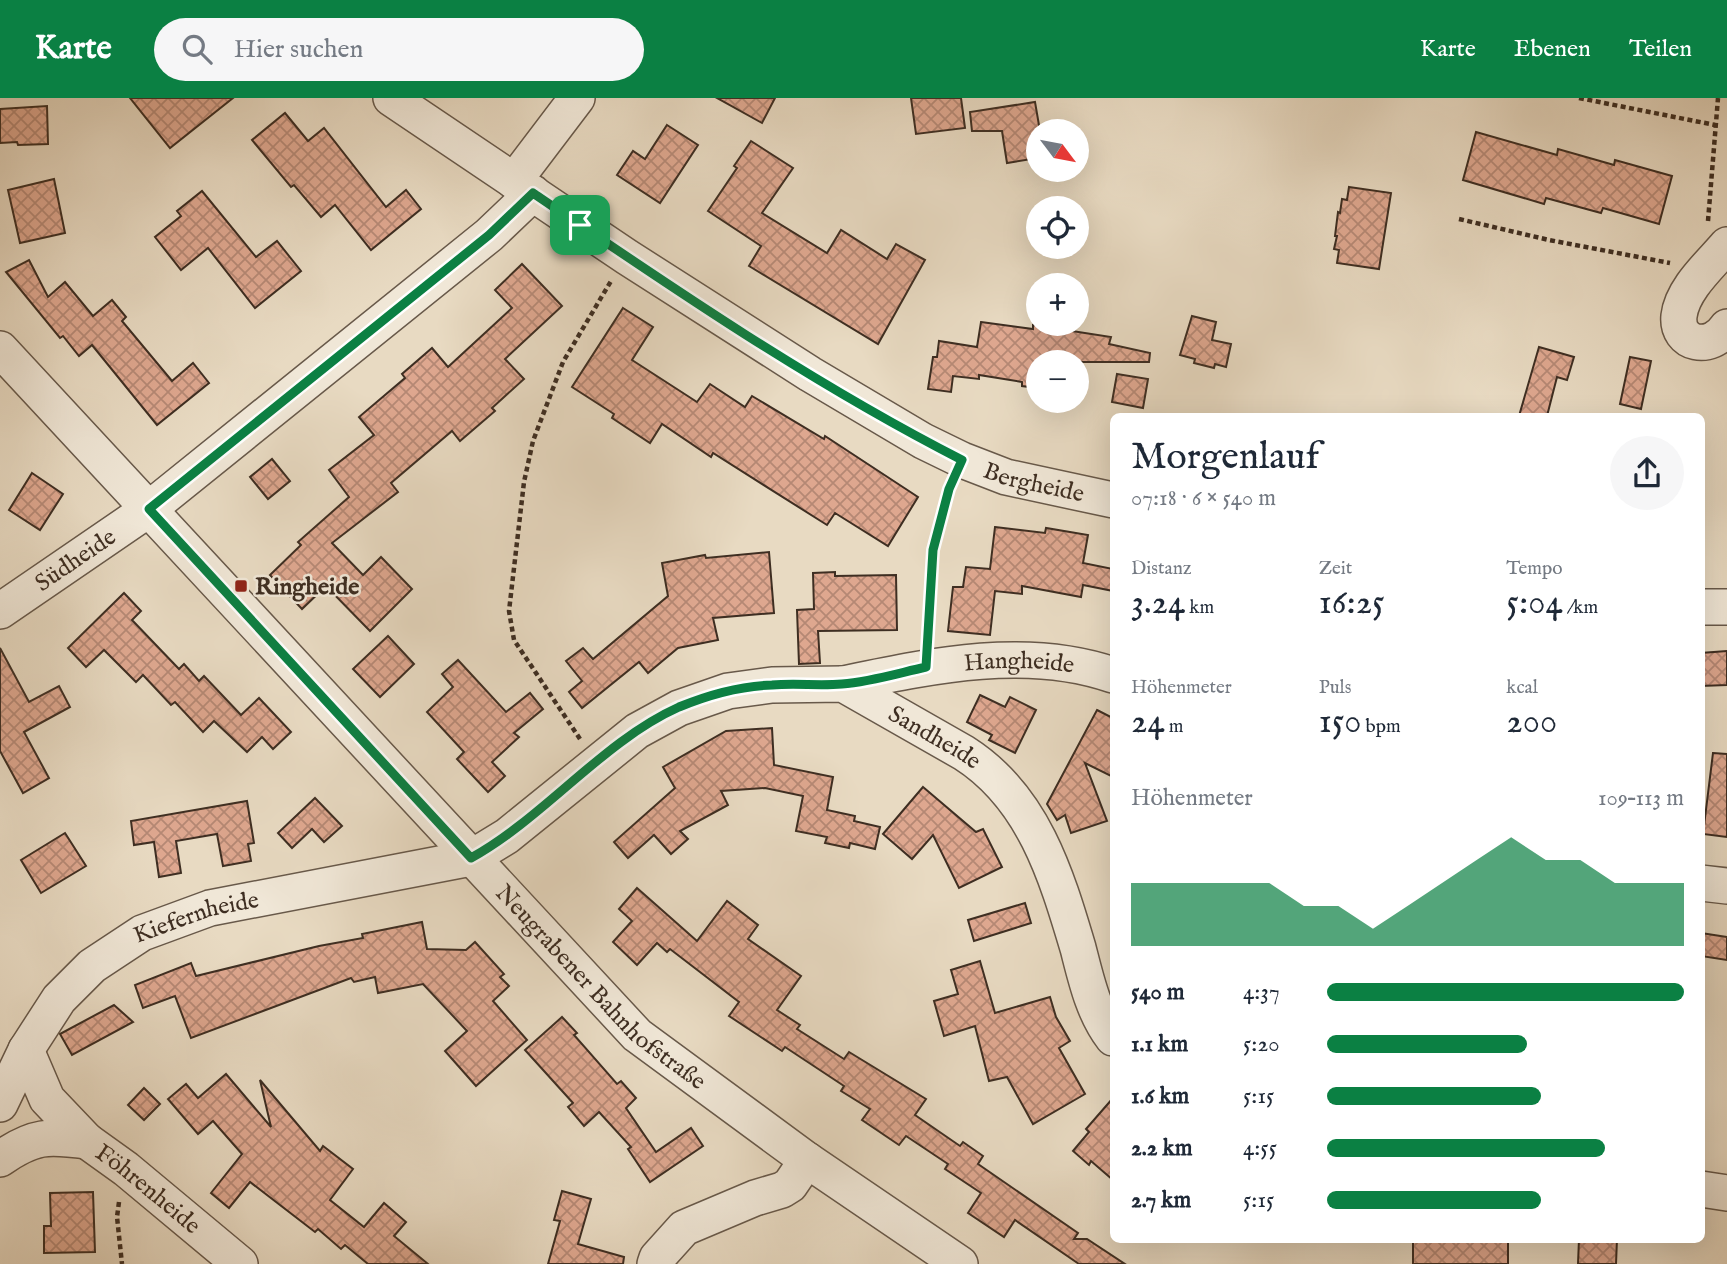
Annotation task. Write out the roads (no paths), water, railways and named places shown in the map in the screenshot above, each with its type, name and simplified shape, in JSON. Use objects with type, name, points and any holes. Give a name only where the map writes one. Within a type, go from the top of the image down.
[{"type":"street","name":"Bergheide","points":[[391,98],[627,257],[810,374],[923,440],[962,460],[1006,477],[1110,498]]},
{"type":"street","points":[[149,509],[489,235],[523,187],[578,98]]},
{"type":"street","points":[[1718,235],[1704,272],[1679,316],[1680,325],[1689,338],[1702,344],[1716,340],[1727,327]]},
{"type":"street","name":"Neugrabener Bahnhofstraße","points":[[0,349],[637,1035],[807,1160],[960,1264]]},
{"type":"street","name":"Südheide","points":[[0,611],[149,509]]},
{"type":"street","points":[[1705,607],[1727,607]]},
{"type":"street","name":"Hangheide","points":[[843,684],[926,667],[995,660],[1083,666],[1110,674]]},
{"type":"street","points":[[471,858],[507,836],[637,731],[679,708],[728,691],[772,685],[843,684]]},
{"type":"street","name":"Sandheide","points":[[843,684],[979,762],[1019,803],[1062,893],[1097,1012],[1110,1033]]},
{"type":"street","name":"Kiefernheide","points":[[0,1104],[26,1050],[59,999],[92,967],[142,933],[210,908],[471,858]]},
{"type":"street","points":[[1705,883],[1727,886]]},
{"type":"street","name":"Föhrenheide","points":[[26,1050],[47,1099],[87,1141],[126,1169],[240,1264]]},
{"type":"street","name":"Föhrenheide","points":[[0,1159],[16,1147],[49,1136],[87,1141]]},
{"type":"street","points":[[655,1264],[657,1258],[684,1228],[755,1198],[782,1190],[790,1185],[807,1160]]},
{"type":"street","points":[[1705,1190],[1727,1193]]},
{"type":"place","name":"Ringheide","points":[[241,586]]}]
